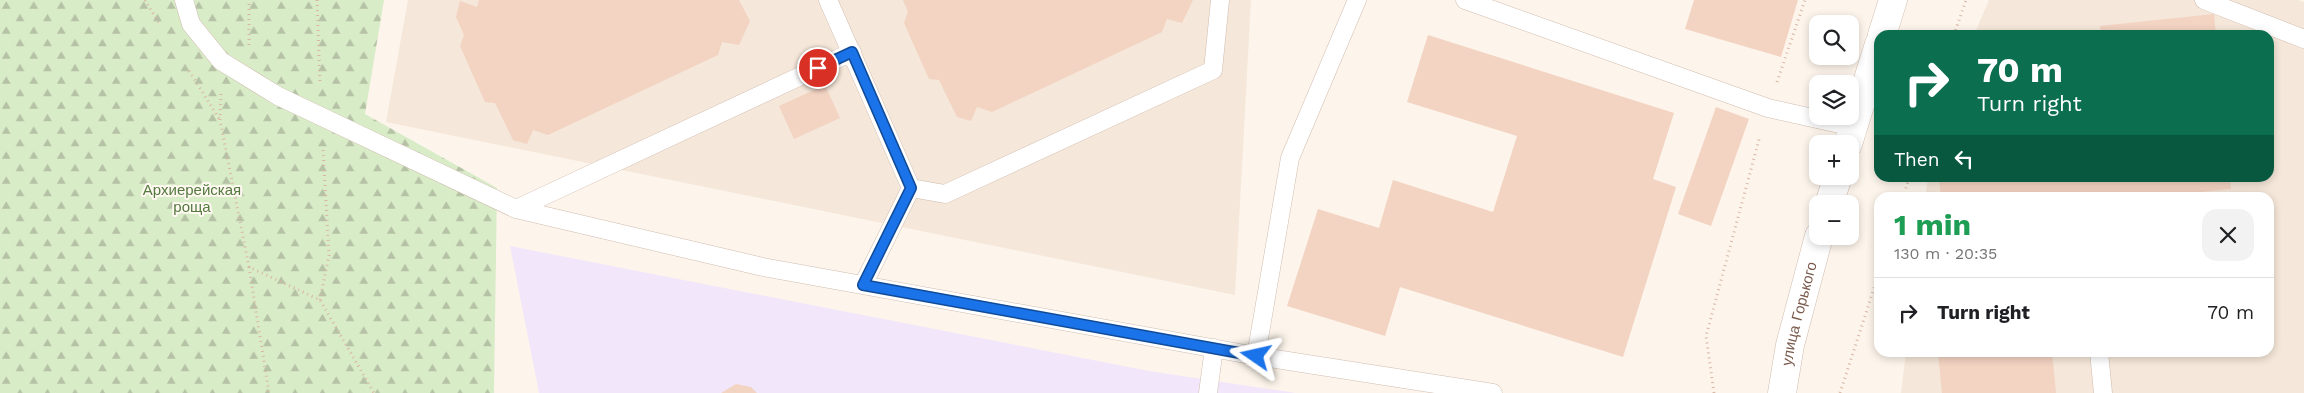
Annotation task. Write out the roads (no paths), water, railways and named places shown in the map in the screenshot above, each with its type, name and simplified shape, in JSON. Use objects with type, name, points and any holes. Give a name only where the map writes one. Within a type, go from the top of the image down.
[{"type":"street","points":[[1884,30],[1893,0]]},
{"type":"street","points":[[1850,135],[1874,61]]},
{"type":"street","name":"улица Горького","points":[[1782,393],[1790,346],[1817,245]]},
{"type":"lane","points":[[184,0],[191,24],[221,60],[248,78],[278,96],[516,209],[762,267],[1256,356],[1493,393]]},
{"type":"lane","points":[[828,0],[911,188],[863,285]]},
{"type":"lane","points":[[911,188],[945,194],[1213,70],[1220,0]]},
{"type":"lane","points":[[1256,356],[1290,158],[1357,0]]},
{"type":"lane","points":[[1466,0],[1768,108],[1850,135]]},
{"type":"lane","points":[[2204,0],[2304,39]]},
{"type":"lane","points":[[516,209],[852,52]]},
{"type":"lane","points":[[1208,393],[1214,348]]},
{"type":"lane","points":[[2099,357],[2103,393]]},
{"type":"park label","name":"Архиерейская роща","points":[[192,198]]}]
